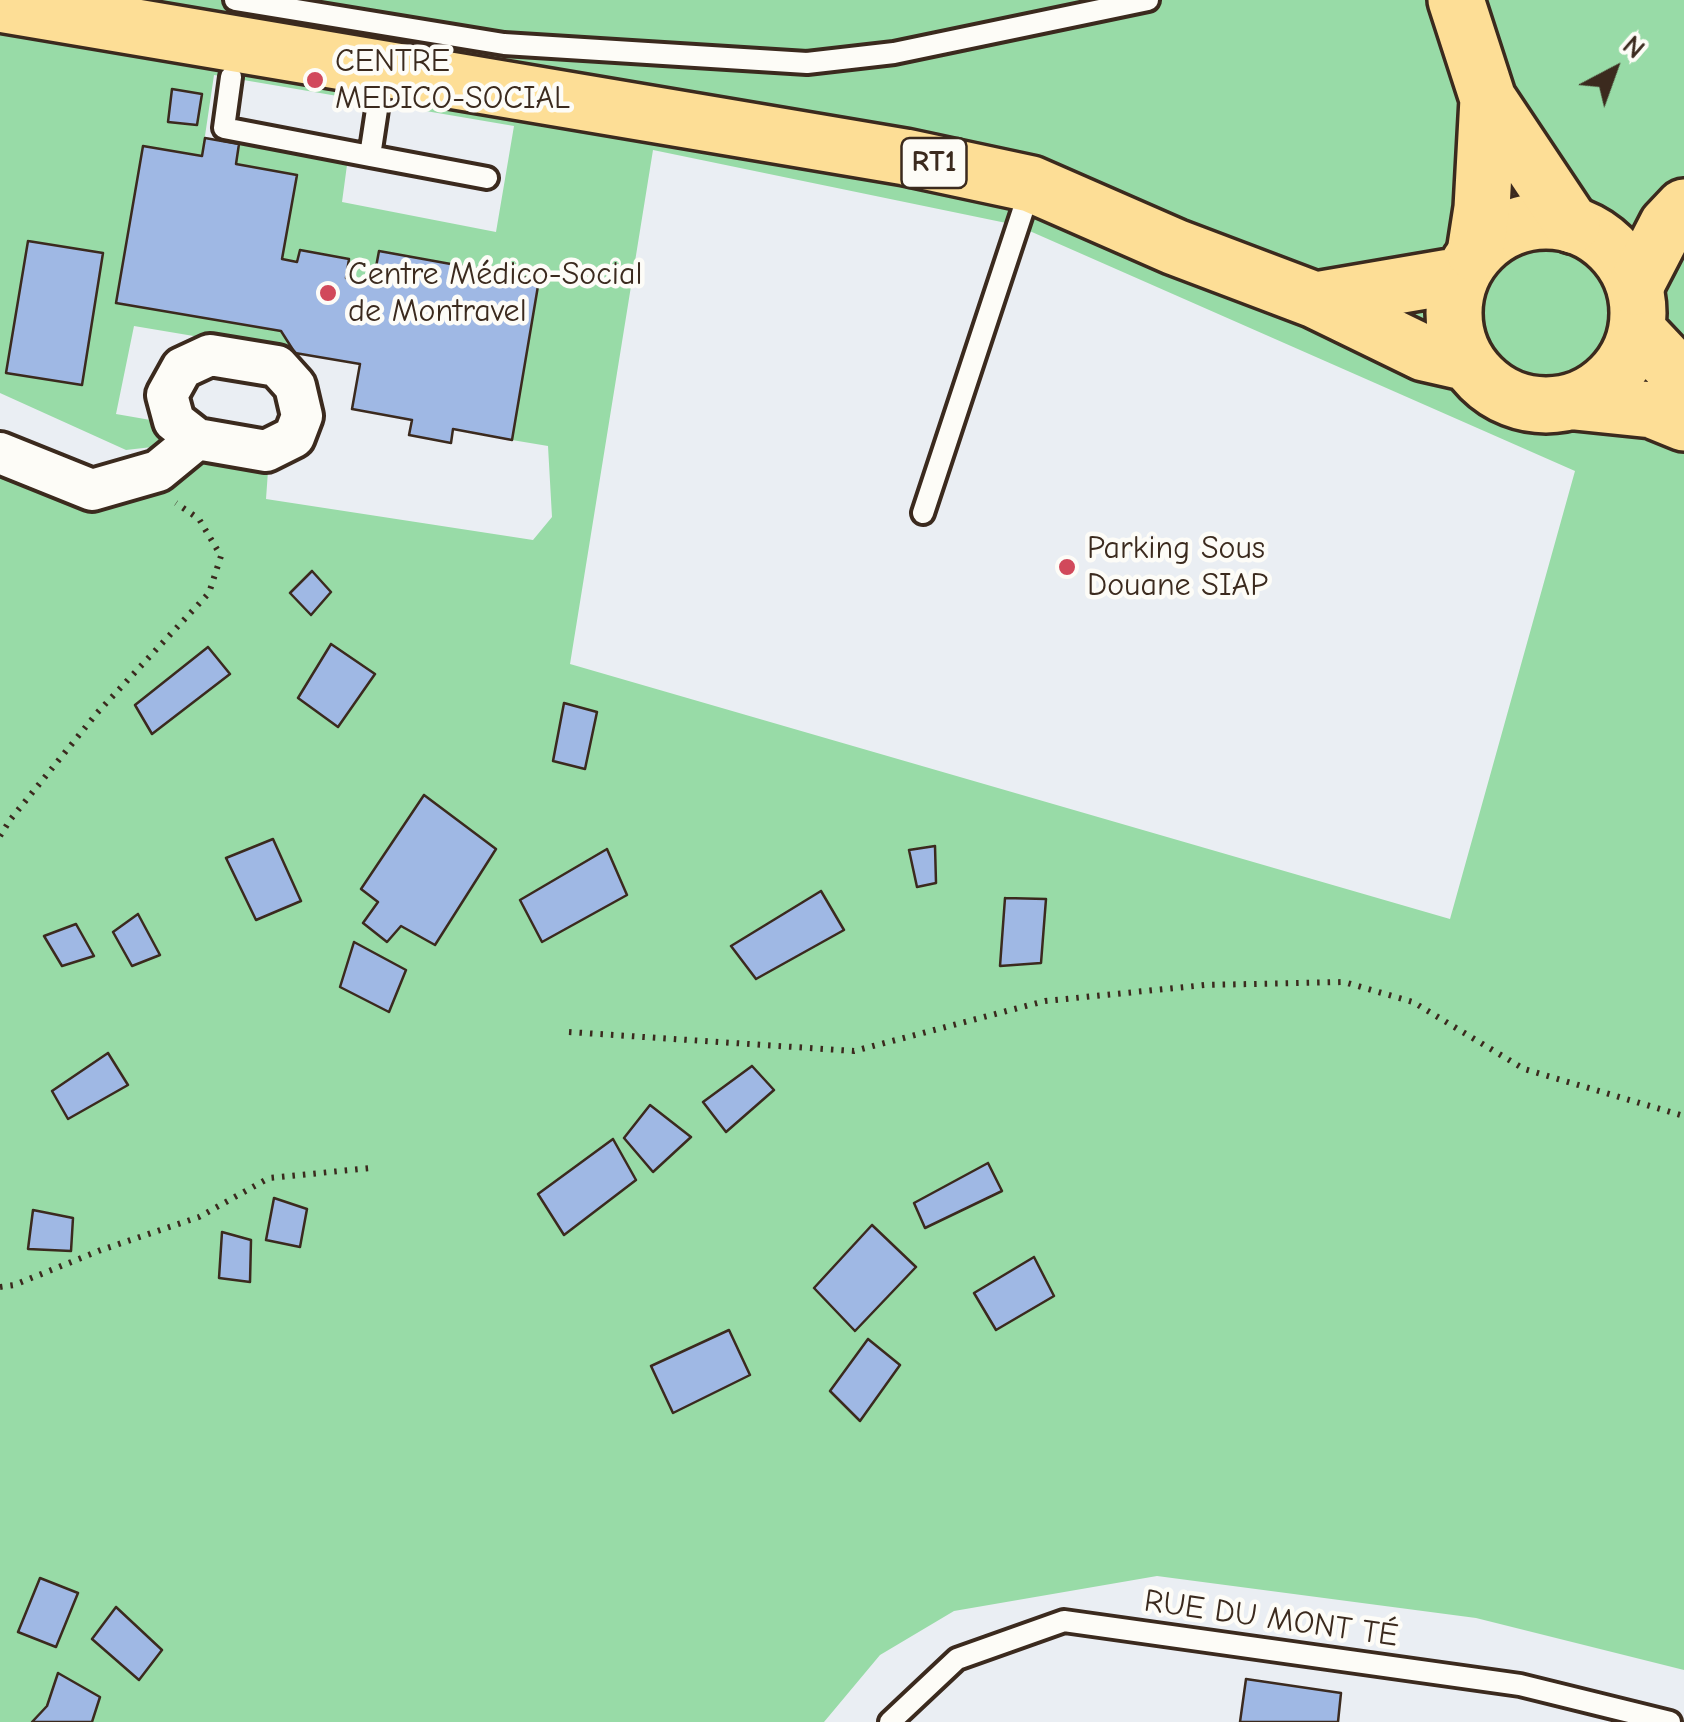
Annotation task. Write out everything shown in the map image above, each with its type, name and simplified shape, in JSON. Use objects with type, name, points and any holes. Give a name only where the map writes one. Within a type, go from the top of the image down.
[{"type":"main road","name":"RT1","points":[[0,4],[905,157],[1031,184],[1175,247],[1315,300],[1424,353],[1468,363]]},
{"type":"main road","points":[[1460,12],[1488,99],[1572,224]]},
{"type":"main road","points":[[1488,99],[1482,208],[1453,304],[1456,335],[1468,363],[1488,386],[1515,401],[1544,407],[1575,402],[1652,410],[1684,423]]},
{"type":"main road","points":[[1575,402],[1598,391],[1616,375],[1630,354],[1636,309],[1667,225],[1684,207]]},
{"type":"main road","points":[[1315,300],[1468,264],[1495,235],[1519,224],[1546,220],[1572,224],[1611,248],[1625,266],[1636,309],[1684,380]]},
{"type":"street","points":[[0,453],[92,490],[158,471],[197,439]]},
{"type":"lane","points":[[235,0],[504,44],[806,63],[894,53],[1148,0]]},
{"type":"lane","points":[[231,77],[224,128],[487,178]]},
{"type":"lane","points":[[370,156],[378,103]]},
{"type":"lane","points":[[923,514],[1031,184]]},
{"type":"lane","name":"RUE DU MONT TÉ","points":[[890,1722],[957,1659],[1064,1621],[1520,1685],[1670,1722]]},
{"type":"path","points":[[0,836],[97,713],[209,592],[221,556],[199,519],[138,477]]},
{"type":"path","points":[[569,1032],[854,1051],[1046,1001],[1205,985],[1344,982],[1412,1002],[1524,1069],[1684,1116]]},
{"type":"path","points":[[0,1287],[199,1217],[270,1178],[371,1168]]},
{"type":"green space","points":[[0,0],[1684,0],[1684,1670],[1476,1618],[1157,1576],[954,1611],[880,1655],[824,1722],[0,1722],[0,453],[92,490],[182,451],[268,471],[266,499],[533,540],[552,517],[548,446],[512,440],[539,280],[379,251],[373,283],[346,278],[348,259],[300,250],[297,262],[282,259],[296,175],[236,164],[239,144],[347,165],[342,202],[496,232],[514,126],[214,75],[202,156],[143,146],[116,302],[281,331],[295,353],[134,326],[116,414],[162,422],[161,446],[126,450],[0,393]],"holes":[[[653,150],[1016,225],[1575,471],[1450,919],[570,664]]]},
{"type":"building","points":[[172,89],[202,94],[197,125],[168,122]]},
{"type":"building","name":"Centre Médico-Social de Montravel","points":[[205,138],[239,144],[236,164],[297,175],[282,259],[297,262],[300,250],[349,259],[346,278],[373,283],[379,251],[539,280],[512,440],[453,429],[451,443],[409,435],[412,420],[352,409],[360,364],[295,353],[281,331],[116,303],[143,146],[202,156]]},
{"type":"building","points":[[28,241],[103,253],[82,385],[6,373]]},
{"type":"building","points":[[312,571],[331,592],[311,615],[290,593]]},
{"type":"building","points":[[331,644],[375,674],[338,727],[298,698]]},
{"type":"building","points":[[208,647],[230,674],[152,734],[135,705]]},
{"type":"building","points":[[564,703],[597,712],[585,769],[553,761]]},
{"type":"building","points":[[424,795],[496,849],[435,945],[401,926],[387,942],[363,923],[378,902],[361,889]]},
{"type":"building","points":[[273,839],[301,901],[256,920],[226,858]]},
{"type":"building","points":[[935,846],[936,883],[917,887],[909,850]]},
{"type":"building","points":[[607,849],[627,895],[542,942],[520,900]]},
{"type":"building","points":[[821,891],[844,930],[756,979],[731,946]]},
{"type":"building","points":[[1005,898],[1046,899],[1041,963],[1000,966]]},
{"type":"building","points":[[138,914],[160,955],[132,966],[113,932]]},
{"type":"building","points":[[76,924],[94,956],[62,966],[44,936]]},
{"type":"building","points":[[354,942],[406,970],[389,1012],[340,987]]},
{"type":"building","points":[[108,1053],[128,1085],[68,1119],[52,1091]]},
{"type":"building","points":[[752,1066],[774,1090],[726,1132],[703,1102]]},
{"type":"building","points":[[650,1105],[691,1137],[653,1172],[624,1138]]},
{"type":"building","points":[[613,1139],[636,1180],[564,1235],[538,1194]]},
{"type":"building","points":[[988,1163],[1002,1191],[925,1228],[914,1203]]},
{"type":"building","points":[[274,1198],[307,1209],[300,1247],[266,1240]]},
{"type":"building","points":[[33,1210],[73,1218],[71,1251],[28,1249]]},
{"type":"building","points":[[872,1225],[916,1267],[855,1331],[814,1288]]},
{"type":"building","points":[[222,1232],[251,1240],[250,1282],[219,1278]]},
{"type":"building","points":[[1034,1257],[1054,1296],[996,1330],[974,1293]]},
{"type":"building","points":[[729,1330],[750,1375],[673,1413],[651,1366]]},
{"type":"building","points":[[868,1339],[900,1365],[860,1421],[830,1391]]},
{"type":"building","points":[[40,1578],[78,1593],[56,1647],[18,1632]]},
{"type":"building","points":[[116,1607],[162,1650],[139,1680],[92,1639]]},
{"type":"building","points":[[58,1673],[100,1697],[92,1722],[32,1722],[47,1706]]},
{"type":"building","points":[[1246,1679],[1341,1693],[1338,1722],[1240,1722]]},
{"type":"place","name":"CENTRE MEDICO-SOCIAL","points":[[315,80]]},
{"type":"place","name":"Centre Médico-Social de Montravel","points":[[328,293]]},
{"type":"place","name":"Parking Sous Douane SIAP","points":[[1067,567]]}]
